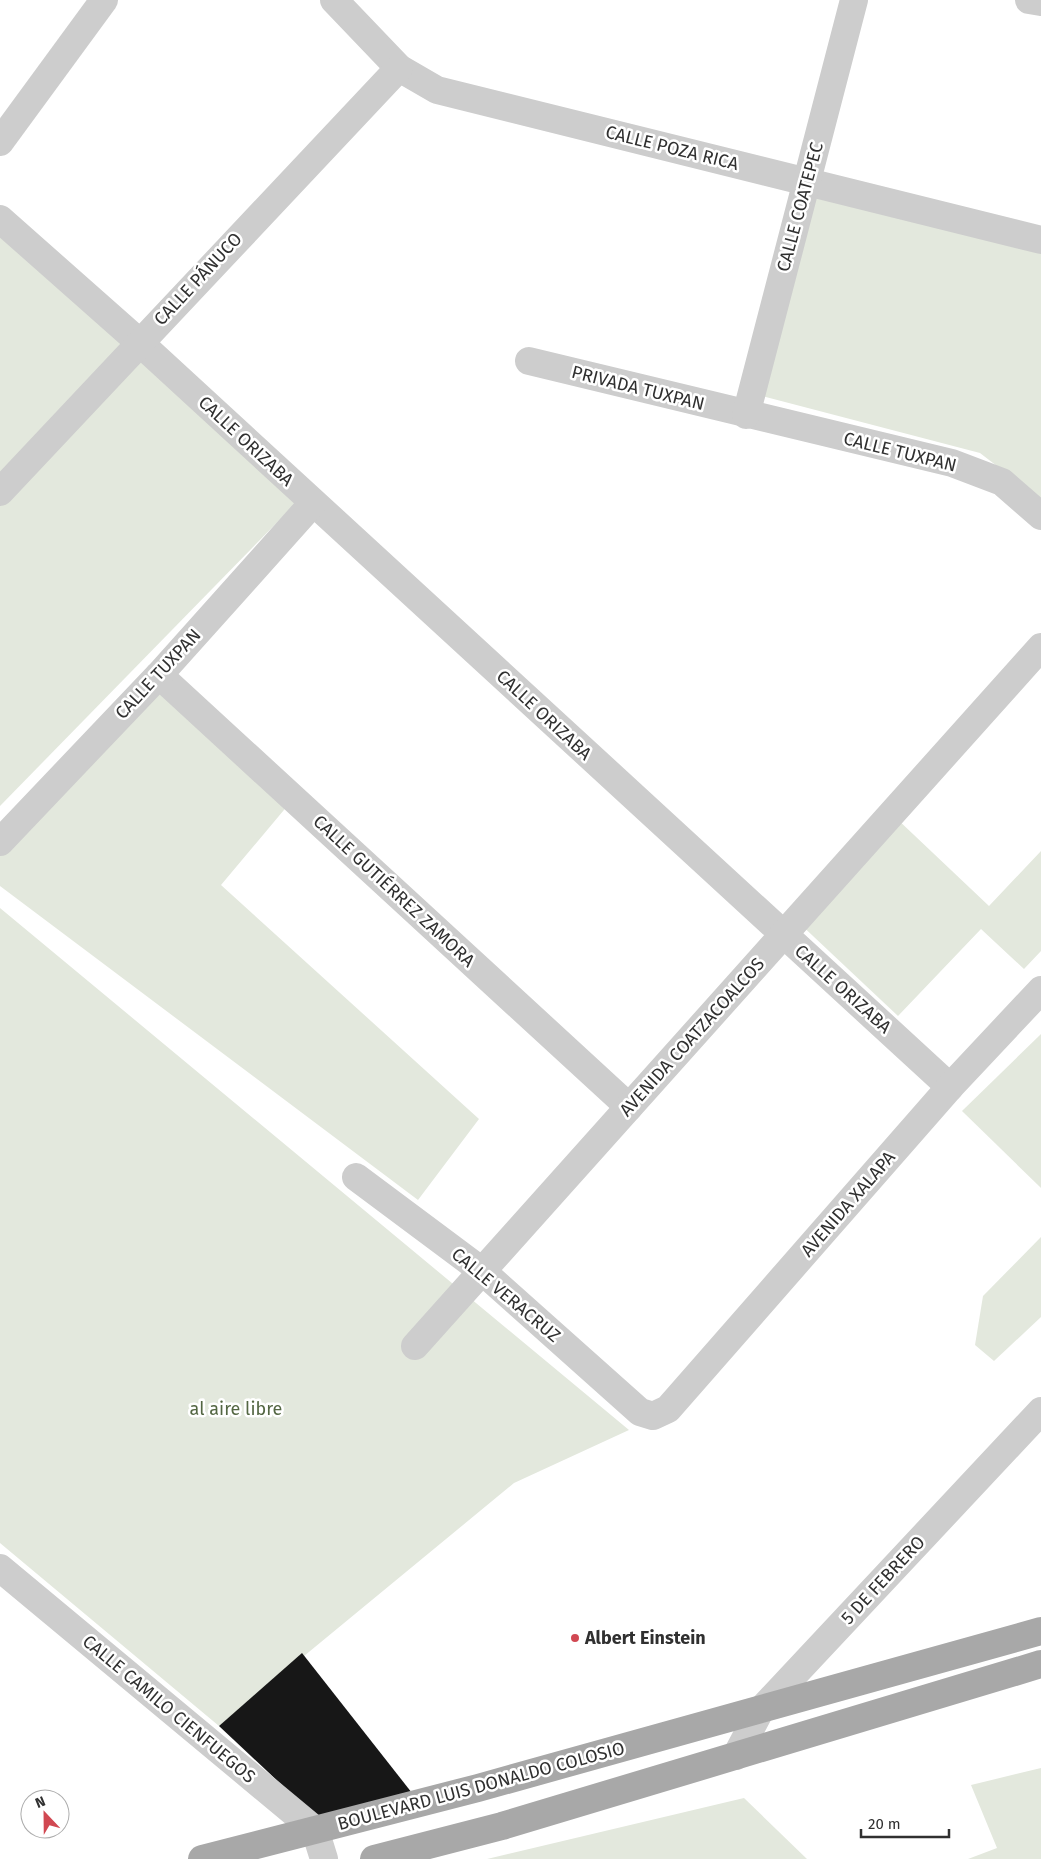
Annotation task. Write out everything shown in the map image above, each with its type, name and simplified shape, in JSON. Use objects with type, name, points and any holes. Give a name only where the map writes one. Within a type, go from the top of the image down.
[{"type":"main road","name":"BOULEVARD LUIS DONALDO COLOSIO","points":[[202,1859],[478,1788],[760,1711],[1041,1631]]},
{"type":"main road","points":[[374,1859],[502,1826],[1041,1664]]},
{"type":"street","points":[[0,142],[104,0]]},
{"type":"street","name":"CALLE COATEPEC","points":[[746,415],[854,0]]},
{"type":"street","points":[[1029,0],[1041,2]]},
{"type":"street","name":"CALLE POZA RICA","points":[[339,2],[399,68],[437,90],[1041,240]]},
{"type":"street","name":"CALLE PÁNUCO","points":[[0,492],[139,342],[399,68]]},
{"type":"street","name":"CALLE ORIZABA","points":[[0,219],[139,342],[950,1087]]},
{"type":"street","name":"PRIVADA TUXPAN","points":[[530,361],[746,415]]},
{"type":"street","name":"CALLE TUXPAN","points":[[746,415],[952,463],[1002,482],[1041,516]]},
{"type":"street","name":"CALLE TUXPAN","points":[[0,842],[159,675],[314,504]]},
{"type":"street","name":"AVENIDA COATZACOALCOS","points":[[415,1346],[1041,647]]},
{"type":"street","name":"CALLE GUTIÉRREZ ZAMORA","points":[[159,675],[629,1108]]},
{"type":"street","name":"AVENIDA XALAPA","points":[[653,1416],[668,1409],[950,1087],[1041,990]]},
{"type":"street","name":"CALLE VERACRUZ","points":[[356,1177],[482,1271],[640,1412],[653,1416]]},
{"type":"street","name":"5 DE FEBRERO","points":[[736,1756],[760,1711],[1041,1411]]},
{"type":"street","name":"CALLE CAMILO CIENFUEGOS","points":[[0,1568],[315,1830]]},
{"type":"street","points":[[315,1830],[324,1859]]},
{"type":"green space","points":[[806,181],[1041,231],[1041,500],[980,453],[762,396]]},
{"type":"green space","points":[[0,226],[297,502],[0,806]]},
{"type":"green space","points":[[165,677],[299,792],[221,885],[479,1119],[418,1200],[0,886],[0,851]]},
{"type":"green space","points":[[895,817],[989,906],[1041,851],[1041,951],[1024,969],[981,929],[898,1016],[796,920]]},
{"type":"green space","name":"al aire libre","points":[[0,908],[629,1430],[514,1483],[219,1726],[0,1543]]},
{"type":"green space","points":[[1041,1034],[1041,1188],[962,1111]]},
{"type":"green space","points":[[1041,1237],[1041,1317],[994,1361],[975,1345],[983,1296]]},
{"type":"green space","points":[[1041,1768],[1041,1859],[968,1859],[997,1848],[971,1785]]},
{"type":"green space","points":[[744,1798],[807,1859],[487,1859]]},
{"type":"building","points":[[302,1653],[412,1793],[317,1818],[219,1726]]},
{"type":"place","name":"Albert Einstein","points":[[575,1638]]}]
